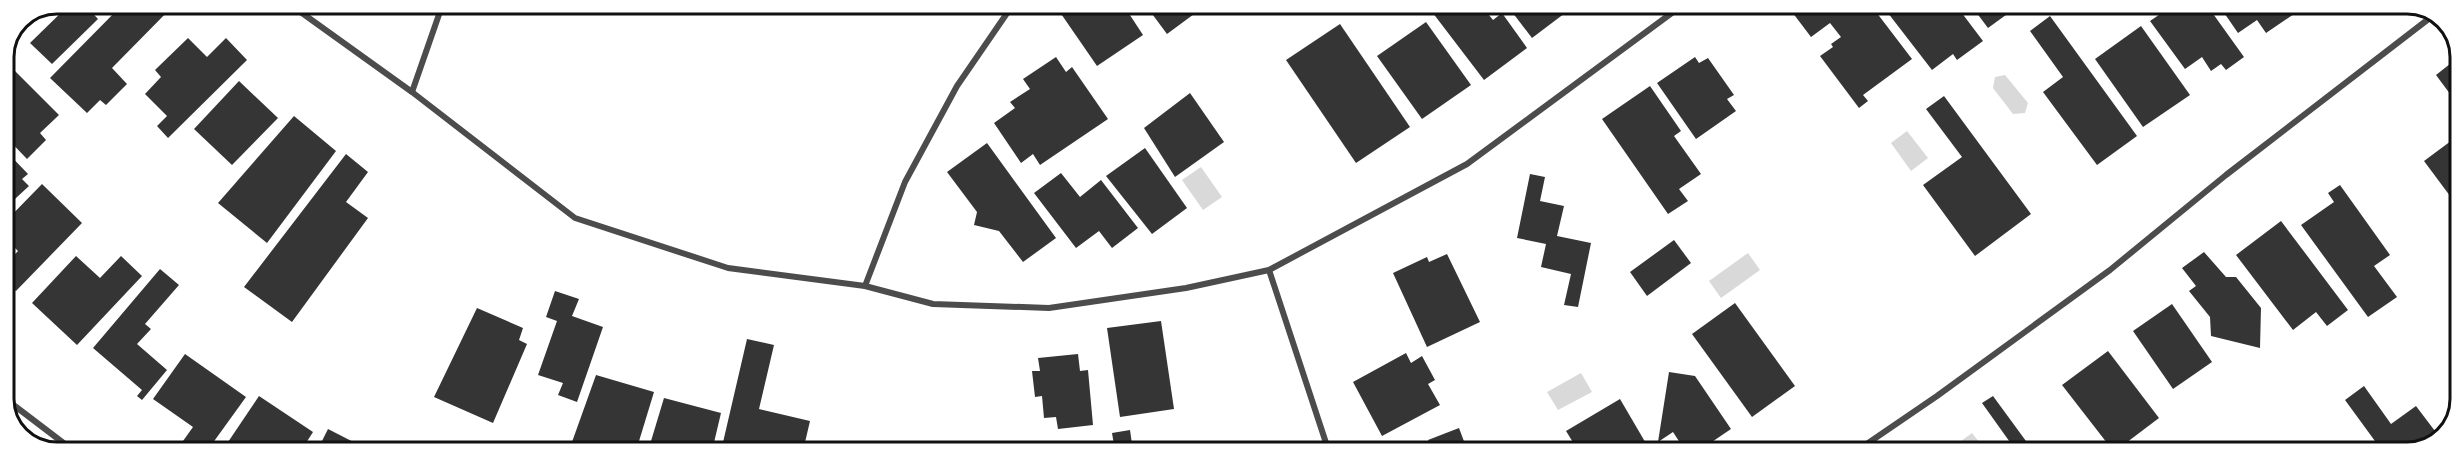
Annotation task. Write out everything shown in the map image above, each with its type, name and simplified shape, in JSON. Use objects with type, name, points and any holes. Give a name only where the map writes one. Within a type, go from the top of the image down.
[{"type":"street","points":[[303,14],[412,92],[575,218],[729,268],[865,286],[933,304],[1049,308],[1186,288],[1269,270],[1467,164],[1670,14]]},
{"type":"street","points":[[412,92],[439,14]]},
{"type":"street","points":[[865,286],[904,182],[957,86],[1006,14]]},
{"type":"street","points":[[1871,441],[2110,270],[2226,175],[2428,19]]},
{"type":"street","points":[[1269,270],[1325,441]]},
{"type":"street","points":[[14,406],[61,441]]},
{"type":"shaded area","points":[[2005,75],[2028,103],[2025,113],[2013,114],[1993,88],[1995,77]]},
{"type":"shaded area","points":[[1907,131],[1928,158],[1911,171],[1891,143]]},
{"type":"shaded area","points":[[1201,167],[1222,197],[1203,210],[1182,180]]},
{"type":"shaded area","points":[[1748,253],[1760,270],[1721,298],[1709,281]]},
{"type":"shaded area","points":[[1581,373],[1592,392],[1558,410],[1547,392]]},
{"type":"shaded area","points":[[1972,433],[1978,441],[1961,441]]},
{"type":"building","points":[[60,14],[93,14],[98,19],[52,64],[30,43]]},
{"type":"building","points":[[113,14],[165,14],[112,68],[127,84],[106,105],[100,100],[87,113],[50,78]]},
{"type":"building","points":[[1061,14],[1129,14],[1143,35],[1097,66]]},
{"type":"building","points":[[1152,14],[1194,14],[1167,34]]},
{"type":"building","points":[[1434,14],[1488,14],[1493,20],[1503,14],[1527,48],[1484,80]]},
{"type":"building","points":[[1514,14],[1564,14],[1532,38]]},
{"type":"building","points":[[1794,14],[1878,14],[1912,59],[1863,95],[1868,101],[1859,108],[1820,56],[1833,47],[1831,44],[1841,37],[1830,23],[1811,37]]},
{"type":"building","points":[[1889,14],[1963,14],[1983,41],[1957,60],[1953,54],[1932,70]]},
{"type":"building","points":[[1978,14],[2007,14],[1988,28]]},
{"type":"building","points":[[2160,14],[2213,14],[2244,57],[2226,70],[2221,64],[2211,71],[2202,57],[2185,69],[2150,21]]},
{"type":"building","points":[[2225,14],[2294,14],[2266,33],[2257,20],[2238,33]]},
{"type":"building","points":[[2050,16],[2137,136],[2097,165],[2043,92],[2063,77],[2030,31]]},
{"type":"building","points":[[1426,22],[1471,85],[1422,119],[1377,56]]},
{"type":"building","points":[[1340,24],[1410,127],[1356,163],[1286,60]]},
{"type":"building","points":[[2141,26],[2190,95],[2143,127],[2095,59]]},
{"type":"building","points":[[188,38],[207,57],[226,38],[247,60],[168,138],[157,126],[167,116],[145,94],[161,77],[155,70]]},
{"type":"building","points":[[1056,57],[1066,72],[1072,67],[1108,119],[1040,165],[1033,154],[1021,163],[994,123],[1015,108],[1010,102],[1030,89],[1023,79]]},
{"type":"building","points":[[1695,57],[1699,63],[1708,58],[1734,95],[1727,99],[1736,111],[1696,139],[1657,83]]},
{"type":"building","points":[[2449,65],[2449,93],[2436,75]]},
{"type":"building","points":[[14,70],[59,115],[40,133],[46,140],[27,159],[14,145]]},
{"type":"building","points":[[239,81],[278,118],[232,165],[194,129]]},
{"type":"building","points":[[1650,86],[1681,131],[1674,136],[1701,174],[1679,189],[1688,201],[1668,214],[1602,119]]},
{"type":"building","points":[[1190,93],[1224,142],[1175,177],[1144,128]]},
{"type":"building","points":[[1944,96],[2031,214],[1975,256],[1923,185],[1962,157],[1926,109]]},
{"type":"building","points":[[294,116],[336,151],[267,243],[218,203]]},
{"type":"building","points":[[2449,142],[2449,195],[2424,161]]},
{"type":"building","points":[[987,143],[1056,238],[1023,262],[999,231],[974,225],[977,212],[947,172]]},
{"type":"building","points":[[1145,148],[1187,208],[1152,234],[1106,176]]},
{"type":"building","points":[[346,154],[368,172],[346,202],[368,218],[292,322],[244,287]]},
{"type":"building","points":[[14,159],[28,174],[22,179],[29,186],[14,200]]},
{"type":"building","points":[[1061,173],[1080,197],[1101,180],[1138,228],[1112,248],[1099,231],[1076,248],[1034,193]]},
{"type":"building","points":[[1530,174],[1545,177],[1540,201],[1564,206],[1557,236],[1591,243],[1578,307],[1564,305],[1571,274],[1541,267],[1546,244],[1517,238]]},
{"type":"building","points":[[42,184],[82,223],[16,291],[14,289],[14,255],[18,251],[14,247],[14,213]]},
{"type":"building","points":[[2340,185],[2390,255],[2374,266],[2397,297],[2368,317],[2301,225],[2334,202],[2328,193]]},
{"type":"building","points":[[2281,221],[2348,310],[2327,326],[2316,312],[2293,330],[2236,255]]},
{"type":"building","points":[[1674,240],[1691,263],[1647,296],[1630,272]]},
{"type":"building","points":[[2204,252],[2226,277],[2236,277],[2261,308],[2260,348],[2211,336],[2210,317],[2189,291],[2196,286],[2182,268]]},
{"type":"building","points":[[1447,254],[1480,322],[1427,347],[1393,273],[1427,257],[1429,262]]},
{"type":"building","points":[[76,256],[100,278],[121,256],[142,276],[77,345],[32,303]]},
{"type":"building","points":[[160,269],[179,285],[145,324],[151,329],[137,344],[167,370],[142,400],[137,396],[142,390],[93,348]]},
{"type":"building","points":[[555,291],[579,299],[572,316],[603,327],[577,402],[558,395],[563,383],[538,375],[557,321],[546,317]]},
{"type":"building","points":[[1735,303],[1795,386],[1752,417],[1692,334]]},
{"type":"building","points":[[2172,304],[2212,362],[2173,389],[2133,331]]},
{"type":"building","points":[[477,308],[523,328],[519,340],[527,344],[493,423],[434,397]]},
{"type":"building","points":[[1161,321],[1174,409],[1120,417],[1107,328]]},
{"type":"building","points":[[747,339],[774,345],[759,409],[810,421],[805,441],[723,441]]},
{"type":"building","points":[[2108,351],[2159,418],[2129,441],[2105,441],[2062,385]]},
{"type":"building","points":[[1406,353],[1411,363],[1422,356],[1435,380],[1428,384],[1440,405],[1382,436],[1353,382]]},
{"type":"building","points":[[185,354],[246,397],[214,441],[183,441],[193,427],[153,399]]},
{"type":"building","points":[[1078,354],[1080,371],[1088,370],[1093,425],[1058,429],[1056,417],[1044,418],[1042,396],[1035,397],[1032,371],[1040,371],[1038,358]]},
{"type":"building","points":[[1669,372],[1695,376],[1731,429],[1713,441],[1679,441],[1673,432],[1658,441]]},
{"type":"building","points":[[596,375],[654,392],[639,441],[572,441]]},
{"type":"building","points":[[2364,386],[2391,424],[2416,406],[2435,431],[2415,441],[2375,441],[2345,400]]},
{"type":"building","points":[[259,396],[313,432],[307,441],[229,441]]},
{"type":"building","points":[[1993,396],[2026,441],[2009,441],[1982,403]]},
{"type":"building","points":[[664,398],[721,413],[714,441],[651,441]]},
{"type":"building","points":[[1620,399],[1645,441],[1572,441],[1566,431]]},
{"type":"building","points":[[1459,428],[1464,441],[1428,441]]},
{"type":"building","points":[[328,429],[351,441],[322,441]]},
{"type":"building","points":[[1130,430],[1132,441],[1113,441],[1112,433]]}]
